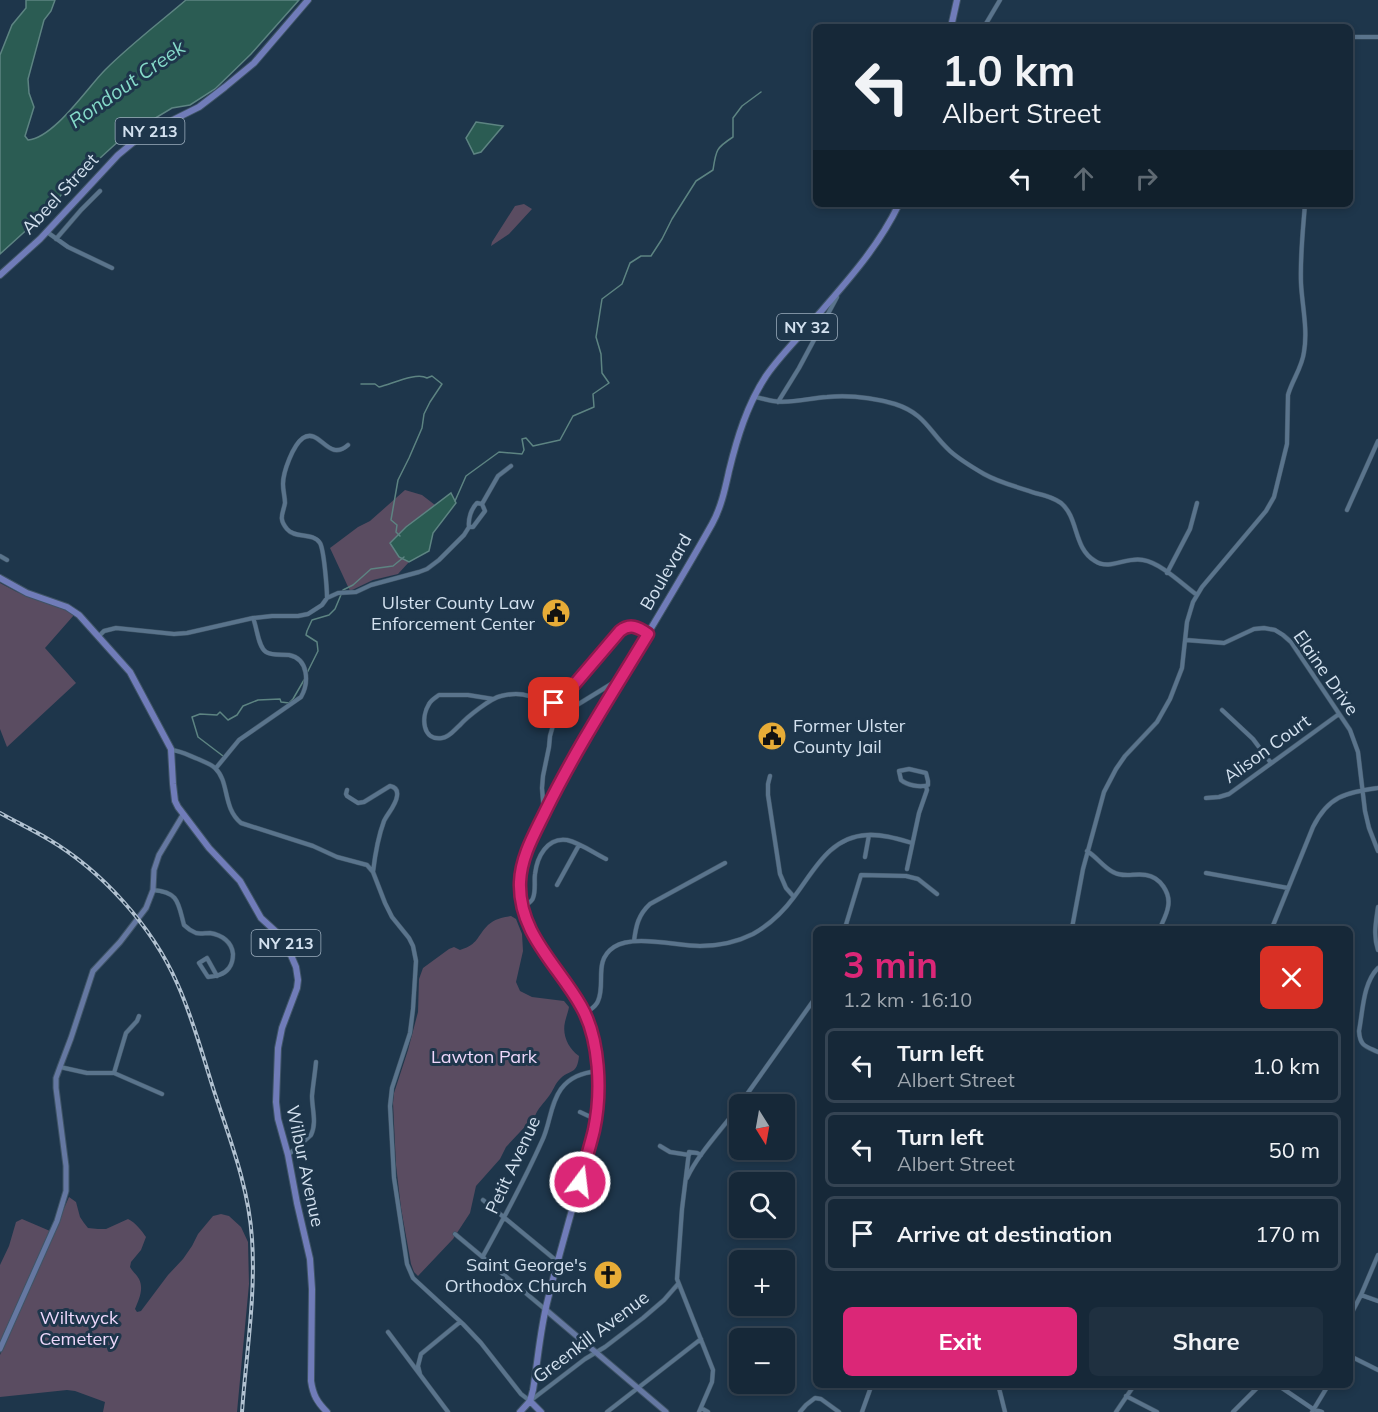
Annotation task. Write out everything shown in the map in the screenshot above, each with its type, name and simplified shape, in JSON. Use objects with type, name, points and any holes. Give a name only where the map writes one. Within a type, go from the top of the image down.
[{"type":"main road","name":"Abeel Street","points":[[0,275],[47,232],[129,145],[198,107],[225,87],[254,63],[308,0]]},
{"type":"main road","points":[[952,24],[957,0]]},
{"type":"main road","name":"NY 32","points":[[754,396],[780,358],[842,288],[873,248],[897,207]]},
{"type":"main road","name":"Boulevard","points":[[530,1401],[546,1310],[595,1119],[597,1071],[593,1039],[581,1005],[536,941],[527,923],[520,884],[524,859],[544,814],[575,755],[717,515],[743,421],[754,396]]},
{"type":"main road","name":"Wilbur Avenue","points":[[0,578],[27,593],[67,607],[83,619],[130,672],[172,750],[175,801],[209,848],[240,881],[261,918],[284,939],[296,967],[297,988],[282,1028],[277,1058],[278,1119],[288,1155],[312,1271],[312,1392],[327,1412]]},
{"type":"main road","points":[[530,1401],[541,1412]]},
{"type":"main road","name":"NY 32","points":[[530,1401],[533,1412]]},
{"type":"main road","name":"Greenkill Avenue","points":[[520,1412],[530,1401]]},
{"type":"street","points":[[986,24],[1000,0]]},
{"type":"street","points":[[1353,37],[1378,37]]},
{"type":"street","points":[[56,239],[100,191]]},
{"type":"street","points":[[1072,926],[1100,802],[1112,775],[1125,756],[1157,722],[1170,699],[1182,668],[1190,611],[1195,597],[1266,512],[1274,497],[1287,444],[1288,395],[1303,361],[1305,350],[1301,281],[1305,207]]},
{"type":"street","points":[[47,232],[68,247],[112,268]]},
{"type":"street","points":[[778,402],[842,288]]},
{"type":"street","points":[[754,396],[778,402],[839,396],[864,398],[897,405],[916,414],[950,451],[983,474],[1061,503],[1070,515],[1084,551],[1095,561],[1107,565],[1130,559],[1143,560],[1156,565],[1195,597]]},
{"type":"street","points":[[327,598],[321,544],[310,537],[292,533],[282,520],[281,513],[285,505],[284,473],[296,447],[305,437],[316,438],[335,451],[348,445]]},
{"type":"street","points":[[1347,510],[1378,441]]},
{"type":"street","points":[[482,504],[498,476],[511,466]]},
{"type":"street","points":[[1167,573],[1190,529],[1197,503]]},
{"type":"street","points":[[469,527],[473,527],[485,511],[482,504]]},
{"type":"street","points":[[98,636],[104,631],[116,628],[174,634],[187,633],[253,618],[309,614],[322,605],[327,598],[338,593],[356,592],[371,585],[427,569],[464,535],[469,527],[474,505],[482,504]]},
{"type":"street","points":[[0,556],[8,560]]},
{"type":"street","points":[[216,768],[239,740],[301,697],[305,690],[307,676],[303,665],[296,657],[269,654],[263,649],[253,618]]},
{"type":"street","points":[[493,699],[468,695],[439,695],[429,704],[425,713],[424,726],[434,737],[443,738],[453,733],[470,716],[500,696],[524,694],[548,704],[559,701],[620,631],[635,626],[648,634]]},
{"type":"street","name":"Elaine Drive","points":[[1186,640],[1224,642],[1258,628],[1269,628],[1280,632],[1291,642],[1350,730],[1357,748],[1369,828],[1378,850]]},
{"type":"street","points":[[544,814],[543,776],[554,722],[615,680],[622,678]]},
{"type":"street","points":[[1222,710],[1253,739],[1271,764]]},
{"type":"street","name":"Alison Court","points":[[1206,798],[1229,794],[1339,714]]},
{"type":"street","points":[[172,750],[216,768],[223,782],[232,814],[240,823],[313,846],[337,857],[363,863],[373,872],[388,910],[412,946],[416,961],[410,1033],[390,1098],[394,1178],[407,1264],[413,1278],[481,1343],[521,1394],[530,1401]]},
{"type":"street","points":[[907,869],[928,781],[926,773],[909,769],[899,771],[901,780],[904,782],[926,786]]},
{"type":"street","points":[[770,776],[768,795],[780,874],[786,888],[794,897]]},
{"type":"street","points":[[347,790],[345,794],[358,803],[364,802],[390,786],[396,788],[397,796],[380,832],[373,872]]},
{"type":"street","points":[[1273,926],[1313,827],[1321,813],[1346,793],[1378,788]]},
{"type":"street","points":[[0,1349],[57,1221],[66,1191],[66,1166],[56,1078],[93,970],[120,942],[146,908],[153,890],[154,870],[159,855],[183,815]]},
{"type":"street","points":[[865,857],[869,835]]},
{"type":"street","points":[[585,1014],[599,1000],[603,959],[619,944],[634,941],[701,946],[724,944],[740,939],[759,930],[777,916],[794,897],[824,854],[839,843],[850,838],[869,835],[912,843]]},
{"type":"street","points":[[523,907],[530,903],[534,896],[538,861],[544,849],[553,842],[565,840],[606,859]]},
{"type":"street","points":[[557,885],[579,845]]},
{"type":"street","points":[[1088,851],[1113,873],[1149,876],[1161,884],[1168,895],[1169,905],[1161,926]]},
{"type":"street","points":[[634,941],[640,915],[650,904],[725,863]]},
{"type":"street","points":[[1206,873],[1288,888]]},
{"type":"street","points":[[846,926],[861,875],[906,876],[918,879],[938,894]]},
{"type":"street","points":[[153,890],[164,891],[176,898],[187,928],[197,933],[217,935],[229,943],[233,957],[228,970],[217,976],[207,977],[199,963],[207,958],[217,976]]},
{"type":"street","points":[[1378,907],[1375,937],[1378,950]]},
{"type":"street","points":[[1378,968],[1368,982],[1359,1031],[1359,1038],[1363,1044],[1378,1052]]},
{"type":"street","points":[[748,1094],[813,1001]]},
{"type":"street","points":[[114,1073],[126,1033],[139,1016]]},
{"type":"street","points":[[288,1155],[313,1131],[312,1097],[316,1062]]},
{"type":"street","points":[[60,1067],[87,1073],[114,1073],[162,1094]]},
{"type":"street","name":"Petit Avenue","points":[[483,1256],[543,1140],[554,1104],[561,1090],[569,1080],[578,1075],[597,1071]]},
{"type":"street","points":[[580,1112],[595,1119]]},
{"type":"street","points":[[685,1185],[690,1171],[729,1119]]},
{"type":"street","points":[[660,1146],[670,1152],[701,1155]]},
{"type":"street","points":[[689,1153],[676,1270],[678,1284],[713,1374],[700,1410],[708,1412]]},
{"type":"street","points":[[566,1173],[580,1182]]},
{"type":"street","points":[[483,1200],[558,1262]]},
{"type":"street","points":[[455,1234],[666,1412]]},
{"type":"street","points":[[1353,1310],[1378,1255]]},
{"type":"street","name":"Greenkill Avenue","points":[[530,1401],[643,1318],[678,1284]]},
{"type":"street","points":[[1361,1295],[1378,1300]]},
{"type":"street","points":[[420,1374],[418,1366],[421,1354],[460,1322]]},
{"type":"street","points":[[388,1332],[448,1412]]},
{"type":"street","points":[[607,1412],[701,1339]]},
{"type":"street","points":[[1353,1358],[1378,1370]]},
{"type":"street","points":[[862,1412],[871,1388]]},
{"type":"street","points":[[999,1388],[1005,1412]]},
{"type":"street","points":[[1116,1412],[1132,1388]]},
{"type":"street","points":[[1233,1412],[1257,1388]]},
{"type":"street","points":[[1282,1388],[1312,1410],[1322,1412]]},
{"type":"street","points":[[1312,1410],[1326,1388]]},
{"type":"street","points":[[1126,1396],[1157,1412]]},
{"type":"street","points":[[800,1412],[815,1398],[838,1412]]},
{"type":"green space","points":[[524,204],[532,209],[509,234],[491,246],[515,206]]},
{"type":"green space","points":[[405,490],[422,495],[435,505],[408,526],[399,556],[409,562],[398,574],[373,580],[350,591],[330,548],[370,521]]},
{"type":"green space","points":[[0,583],[74,615],[45,648],[76,683],[7,747],[0,729]]},
{"type":"green space","name":"Lawton Park","points":[[511,916],[516,919],[522,934],[523,951],[516,982],[520,991],[532,997],[564,1001],[569,1007],[564,1032],[569,1045],[579,1056],[577,1066],[563,1076],[535,1116],[506,1147],[500,1159],[476,1186],[470,1213],[453,1239],[418,1276],[411,1264],[401,1208],[393,1103],[418,1012],[419,979],[423,968],[449,949],[466,948],[474,943],[490,923]]},
{"type":"green space","name":"Wiltwyck Cemetery","points":[[69,1197],[76,1202],[80,1217],[88,1228],[106,1229],[128,1219],[136,1224],[146,1237],[130,1267],[141,1286],[135,1309],[137,1312],[141,1311],[183,1259],[198,1234],[213,1216],[221,1214],[229,1216],[241,1227],[248,1242],[249,1284],[237,1412],[103,1412],[105,1402],[67,1390],[0,1397],[0,1355]]},
{"type":"green space","name":"Wiltwyck Cemetery","points":[[22,1219],[50,1231],[0,1344],[0,1265],[9,1246],[16,1222]]},
{"type":"water","name":"Rondout Creek","points":[[26,0],[55,0],[44,20],[28,79],[29,93],[34,107],[25,136],[28,140],[38,137],[59,122],[115,61],[186,0],[299,0],[251,54],[215,89],[190,105],[172,108],[122,138],[0,254],[0,55],[12,25],[26,8]]},
{"type":"water","points":[[476,122],[503,126],[481,152],[474,154],[466,138]]},
{"type":"water","points":[[451,493],[456,503],[433,533],[429,551],[409,562],[399,557],[390,543],[406,527]]},
{"type":"waterway","points":[[455,501],[466,476],[499,452],[522,454],[524,450],[522,439],[526,438],[533,446],[560,440],[573,416],[594,407],[593,394],[609,383],[602,373],[601,354],[596,337],[602,299],[622,284],[630,263],[641,256],[651,256],[696,181],[713,170],[718,150],[733,137],[733,118],[742,106],[761,92]]},
{"type":"waterway","points":[[361,384],[375,384],[379,387],[417,376],[427,378],[432,376],[442,384],[424,414],[422,428],[398,480],[391,520],[397,525],[396,532],[400,536]]},
{"type":"waterway","points":[[307,673],[318,651],[317,642],[306,635],[312,620],[329,615],[335,609],[343,590],[353,585],[371,569],[393,566],[404,557]]},
{"type":"waterway","points":[[223,756],[198,737],[192,717],[200,714],[217,715],[220,712],[228,720],[237,715],[243,706],[258,700],[280,699],[281,702],[289,703],[304,680]]},
{"type":"railway","points":[[0,813],[68,852],[106,883],[154,941],[183,996],[238,1166],[250,1220],[253,1282],[242,1412]]},
{"type":"place","name":"Ulster County Law Enforcement Center","points":[[556,613]]},
{"type":"place","name":"Former Ulster County Jail","points":[[772,736]]},
{"type":"place","name":"Saint George's Orthodox Church","points":[[608,1275]]},
{"type":"route","points":[[554,703],[568,692],[625,627],[635,626],[648,634],[567,769],[529,845],[521,870],[520,884],[527,923],[536,941],[581,1005],[589,1025],[597,1058],[594,1129],[580,1182]]}]
